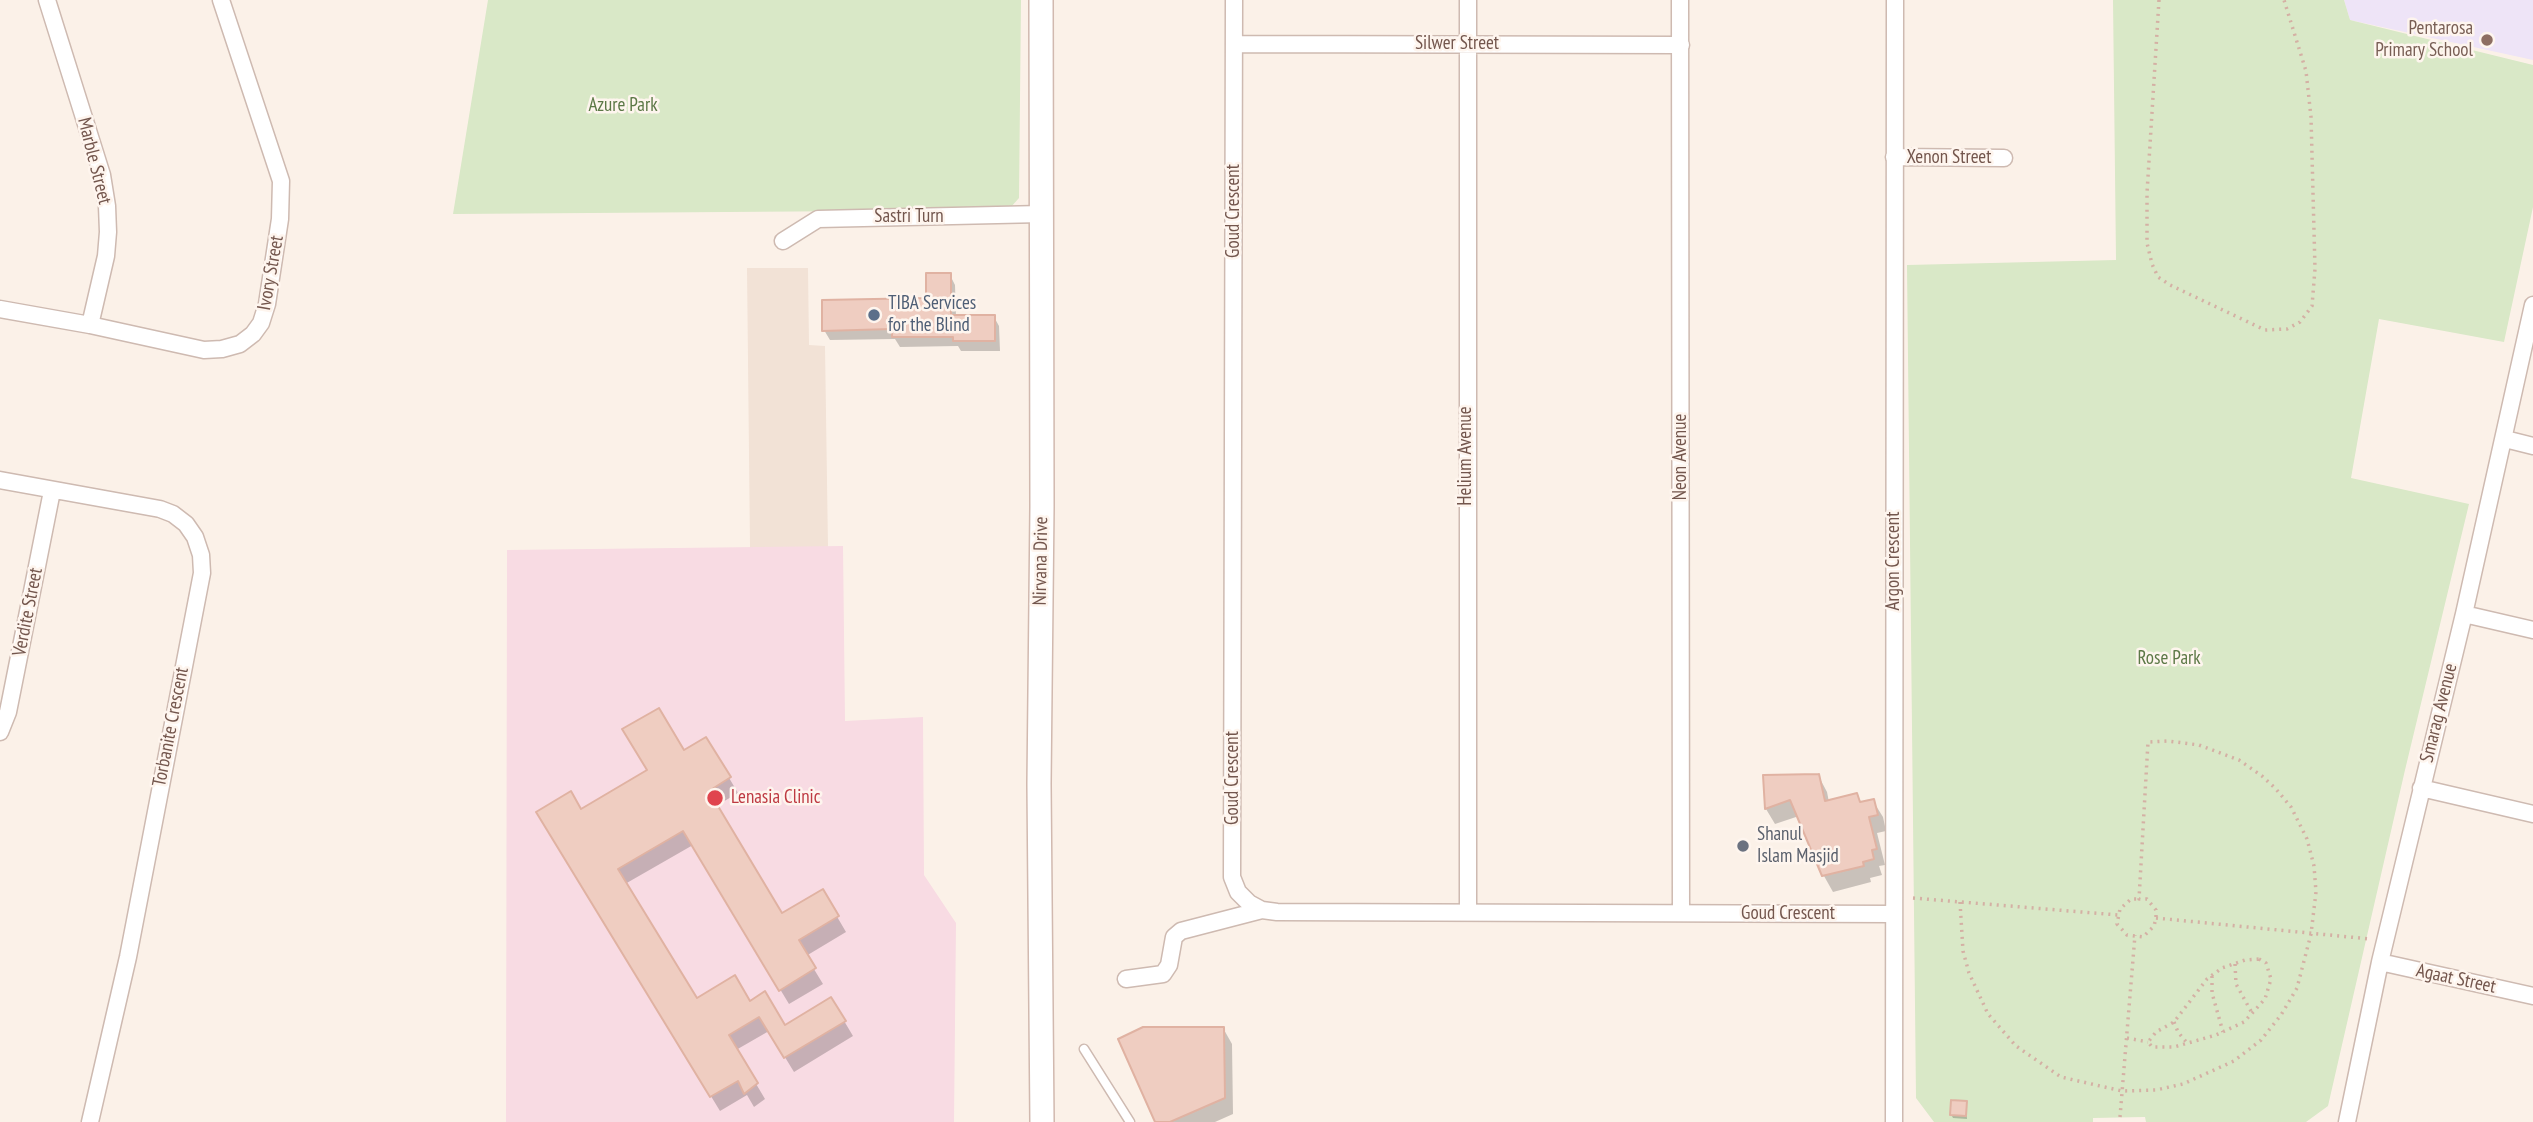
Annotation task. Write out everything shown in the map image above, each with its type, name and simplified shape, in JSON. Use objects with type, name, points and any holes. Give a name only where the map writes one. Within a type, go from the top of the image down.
[{"type":"main road","name":"Nirvana Drive","points":[[1041,0],[1039,784],[1042,1122]]},
{"type":"street","name":"Marble Street","points":[[47,0],[102,175],[107,206],[106,256],[90,325]]},
{"type":"street","name":"Ivory Street","points":[[0,309],[204,350],[240,344],[253,334],[261,323],[267,304],[280,219],[281,181],[221,0]]},
{"type":"street","name":"Goud Crescent","points":[[1234,0],[1232,877],[1238,892],[1249,903],[1262,910],[1277,912],[1894,914]]},
{"type":"street","name":"Helium Avenue","points":[[1468,0],[1468,911]]},
{"type":"street","name":"Neon Avenue","points":[[1680,0],[1681,913]]},
{"type":"street","name":"Argon Crescent","points":[[1894,1122],[1895,0]]},
{"type":"street","name":"Silwer Street","points":[[1234,44],[1681,45]]},
{"type":"street","name":"Xenon Street","points":[[1894,158],[2004,158]]},
{"type":"street","name":"Sastri Turn","points":[[783,241],[818,219],[1042,214]]},
{"type":"street","name":"Smarag Avenue","points":[[2347,1122],[2384,942],[2465,614],[2533,304]]},
{"type":"street","points":[[2505,439],[2533,446]]},
{"type":"street","name":"Torbanite Crescent","points":[[0,480],[160,509],[173,514],[186,524],[195,537],[201,555],[202,573],[128,957],[90,1122]]},
{"type":"street","name":"Verdite Street","points":[[0,732],[8,712],[51,491]]},
{"type":"street","points":[[2465,614],[2533,630]]},
{"type":"street","points":[[2421,788],[2533,814]]},
{"type":"street","points":[[1126,979],[1163,974],[1169,965],[1174,937],[1181,931],[1262,910]]},
{"type":"street","name":"Agaat Street","points":[[2380,962],[2533,996]]},
{"type":"lane","points":[[1084,1049],[1130,1122]]},
{"type":"path","points":[[2159,0],[2147,193],[2147,243],[2152,264],[2158,277],[2170,285],[2265,330],[2287,329],[2300,322],[2312,306],[2315,269],[2311,117],[2306,71],[2284,0]]},
{"type":"path","points":[[1961,902],[1964,951],[1969,973],[1988,1014],[2016,1046],[2062,1077],[2122,1091],[2156,1090],[2183,1084],[2234,1061],[2261,1040],[2281,1015],[2297,988],[2311,934],[2316,892],[2314,866],[2307,839],[2291,807],[2262,776],[2239,760],[2199,745],[2168,741],[2148,742],[2139,899]]},
{"type":"path","points":[[1913,898],[2118,915]]},
{"type":"path","points":[[2131,899],[2147,899],[2156,910],[2154,926],[2143,937],[2127,935],[2117,924],[2118,915],[2120,909],[2131,899]]},
{"type":"path","points":[[2156,918],[2384,942]]},
{"type":"path","points":[[2120,1117],[2135,936]]},
{"type":"path","points":[[2127,1038],[2162,1048],[2187,1044],[2244,1022],[2265,999],[2271,979],[2266,963],[2259,959],[2222,968],[2207,979],[2174,1022],[2156,1032],[2148,1042]]},
{"type":"path","points":[[2235,964],[2236,984],[2252,1014]]},
{"type":"path","points":[[2212,975],[2212,993],[2223,1032]]},
{"type":"path","points":[[2174,1022],[2187,1044]]},
{"type":"shaded area","name":"Pentarosa Primary School","points":[[2344,0],[2533,0],[2533,60],[2350,20]]},
{"type":"shaded area","points":[[747,268],[808,268],[809,345],[825,346],[828,548],[750,548]]},
{"type":"shaded area","name":"Lenasia Clinic","points":[[843,546],[845,721],[923,717],[924,875],[956,923],[954,1122],[506,1122],[507,550]]},
{"type":"green space","name":"Azure Park","points":[[488,0],[1021,0],[1019,198],[1011,207],[1001,210],[453,214]]},
{"type":"green space","name":"Rose Park","points":[[2113,0],[2344,0],[2350,20],[2533,65],[2533,207],[2504,342],[2379,319],[2351,478],[2469,504],[2328,1106],[2306,1122],[2146,1122],[2145,1117],[2093,1118],[2093,1122],[1934,1122],[1916,1098],[1907,265],[2116,260]]},
{"type":"building","points":[[926,273],[951,273],[951,315],[995,315],[995,341],[953,341],[953,337],[892,337],[892,329],[822,331],[822,300],[926,298]]},
{"type":"building","points":[[659,708],[684,750],[706,737],[731,777],[709,791],[782,913],[823,889],[839,916],[799,940],[816,968],[779,991],[683,831],[618,869],[697,998],[735,975],[750,1001],[765,991],[785,1025],[831,997],[846,1021],[784,1058],[759,1017],[729,1035],[758,1083],[744,1094],[738,1081],[710,1097],[536,812],[571,791],[581,809],[647,770],[622,729]]},
{"type":"building","points":[[1819,774],[1825,801],[1857,793],[1860,802],[1874,799],[1878,815],[1869,817],[1877,849],[1872,850],[1874,859],[1863,862],[1864,866],[1822,876],[1790,800],[1765,809],[1763,775]]},
{"type":"building","points":[[1143,1027],[1224,1027],[1225,1098],[1170,1122],[1155,1122],[1118,1039]]},
{"type":"building","points":[[1951,1100],[1967,1101],[1966,1116],[1950,1115]]},
{"type":"place","name":"Pentarosa Primary School","points":[[2487,40]]},
{"type":"place","name":"TIBA Services for the Blind","points":[[874,315]]},
{"type":"place","name":"Lenasia Clinic","points":[[715,798]]},
{"type":"place","name":"Shanul Islam Masjid","points":[[1743,846]]}]
